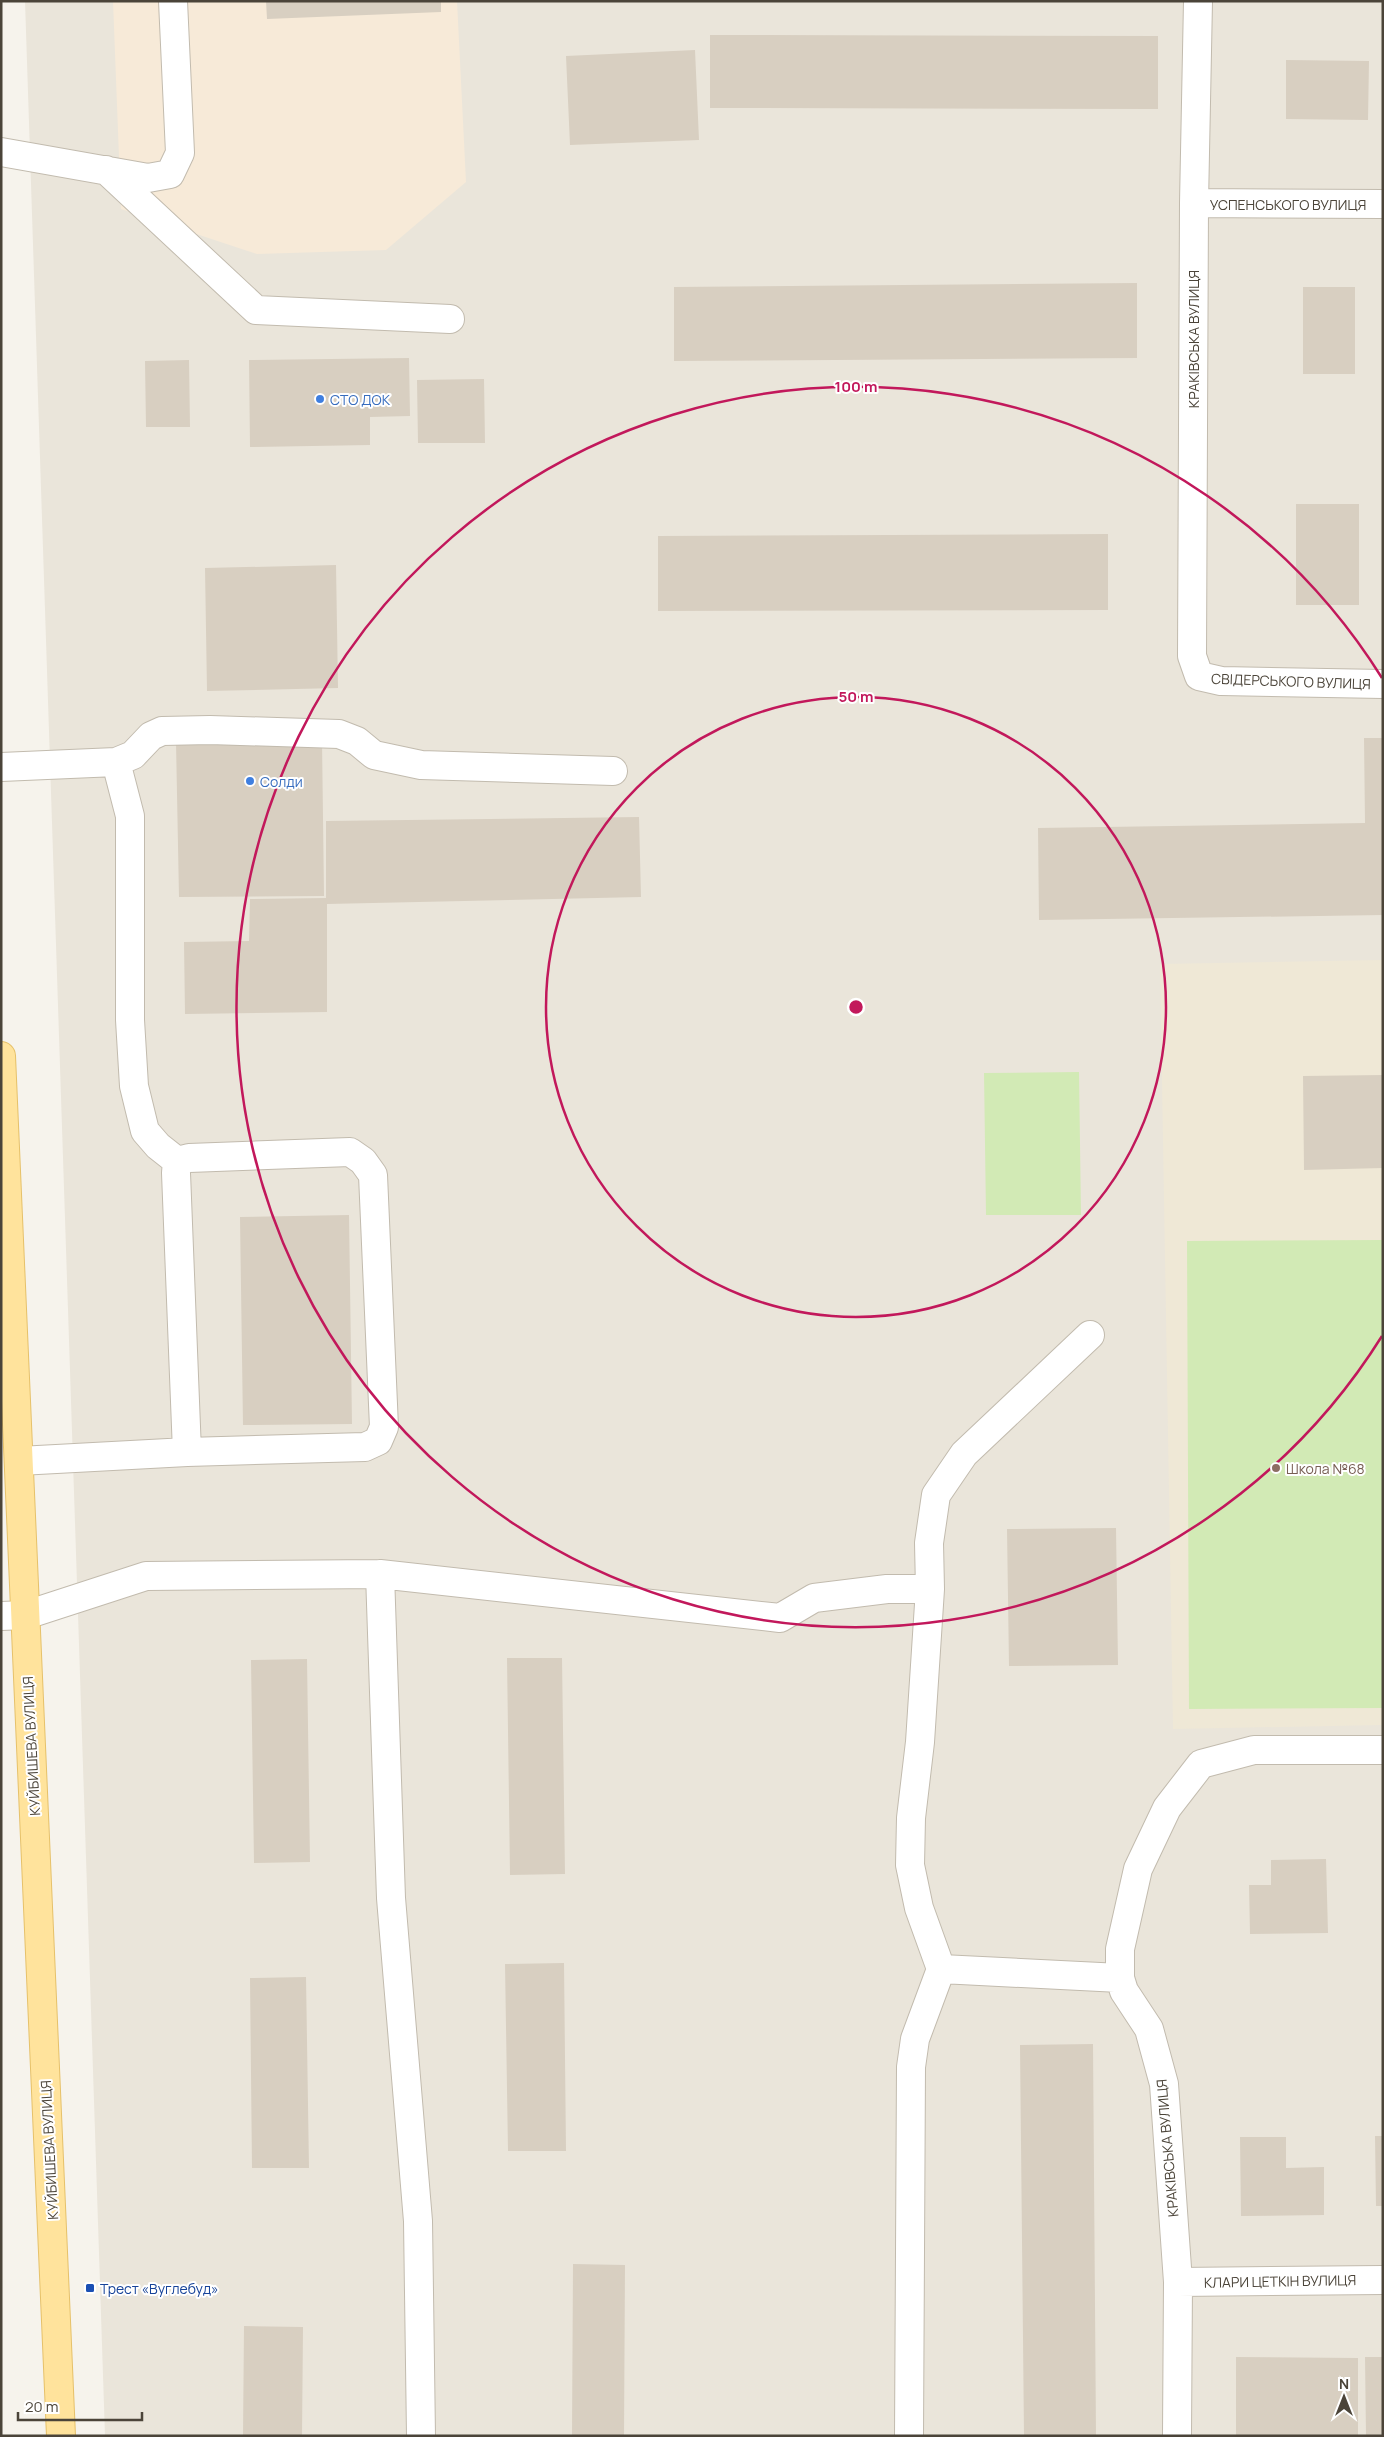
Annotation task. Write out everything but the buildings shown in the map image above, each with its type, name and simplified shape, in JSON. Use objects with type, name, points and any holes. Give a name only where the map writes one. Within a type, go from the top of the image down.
[{"type":"main road","name":"КУЙБИШЕВА ВУЛИЦЯ","points":[[1,1056],[19,1461],[14,1616],[62,2436]]},
{"type":"street","points":[[1,152],[148,178],[170,174],[180,153],[173,1]]},
{"type":"street","name":"КРАКІВСЬКА ВУЛИЦЯ","points":[[1198,1],[1194,203],[1192,656],[1199,676]]},
{"type":"street","points":[[106,170],[256,310],[450,319]]},
{"type":"street","name":"УСПЕНСЬКОГО ВУЛИЦЯ","points":[[1194,203],[1383,204]]},
{"type":"street","name":"СВІДЕРСЬКОГО ВУЛИЦЯ","points":[[1199,676],[1221,681],[1383,684]]},
{"type":"street","points":[[1,767],[116,762],[133,756],[151,736],[162,731],[210,730],[339,734],[357,741],[374,755],[421,765],[613,771]]},
{"type":"street","points":[[116,762],[130,816],[130,1020],[134,1086],[145,1131],[158,1146],[177,1161]]},
{"type":"street","points":[[19,1461],[187,1452],[365,1447],[378,1441],[384,1428],[373,1174],[363,1161],[350,1152],[189,1158],[177,1161]]},
{"type":"street","points":[[177,1161],[187,1452]]},
{"type":"street","points":[[909,2436],[911,2067],[916,2039],[941,1969],[919,1908],[910,1865],[911,1818],[920,1742],[930,1590],[929,1543],[936,1495],[964,1454],[1090,1335]]},
{"type":"street","points":[[14,1616],[146,1576],[380,1574],[780,1618],[814,1598],[887,1589],[930,1590]]},
{"type":"street","points":[[380,1574],[391,1898],[418,2222],[421,2436]]},
{"type":"street","name":"КРАКІВСЬКА ВУЛИЦЯ","points":[[1177,2436],[1178,2282],[1164,2084],[1148,2028],[1124,1991],[1120,1978],[1120,1948],[1138,1869],[1167,1808],[1201,1764],[1254,1750],[1383,1750]]},
{"type":"street","points":[[941,1969],[1120,1978]]},
{"type":"street","name":"КЛАРИ ЦЕТКІН ВУЛИЦЯ","points":[[1178,2282],[1383,2280]]},
{"type":"shaded area","points":[[25,1],[1383,1],[1383,2436],[105,2436]]},
{"type":"shaded area","points":[[113,1],[457,1],[466,182],[386,250],[257,254],[121,209]]},
{"type":"shaded area","name":"Школа №68","points":[[1383,960],[1383,1725],[1173,1729],[1160,964]]},
{"type":"green space","points":[[1079,1072],[1081,1215],[986,1215],[984,1073]]},
{"type":"green space","points":[[1383,1240],[1383,1708],[1189,1709],[1187,1241]]},
{"type":"place","name":"СТО ДОК","points":[[320,399]]},
{"type":"place","name":"Солди","points":[[250,781]]},
{"type":"place","name":"Школа №68","points":[[1276,1468]]},
{"type":"place","name":"Трест «Вуглебуд»","points":[[90,2288]]}]
